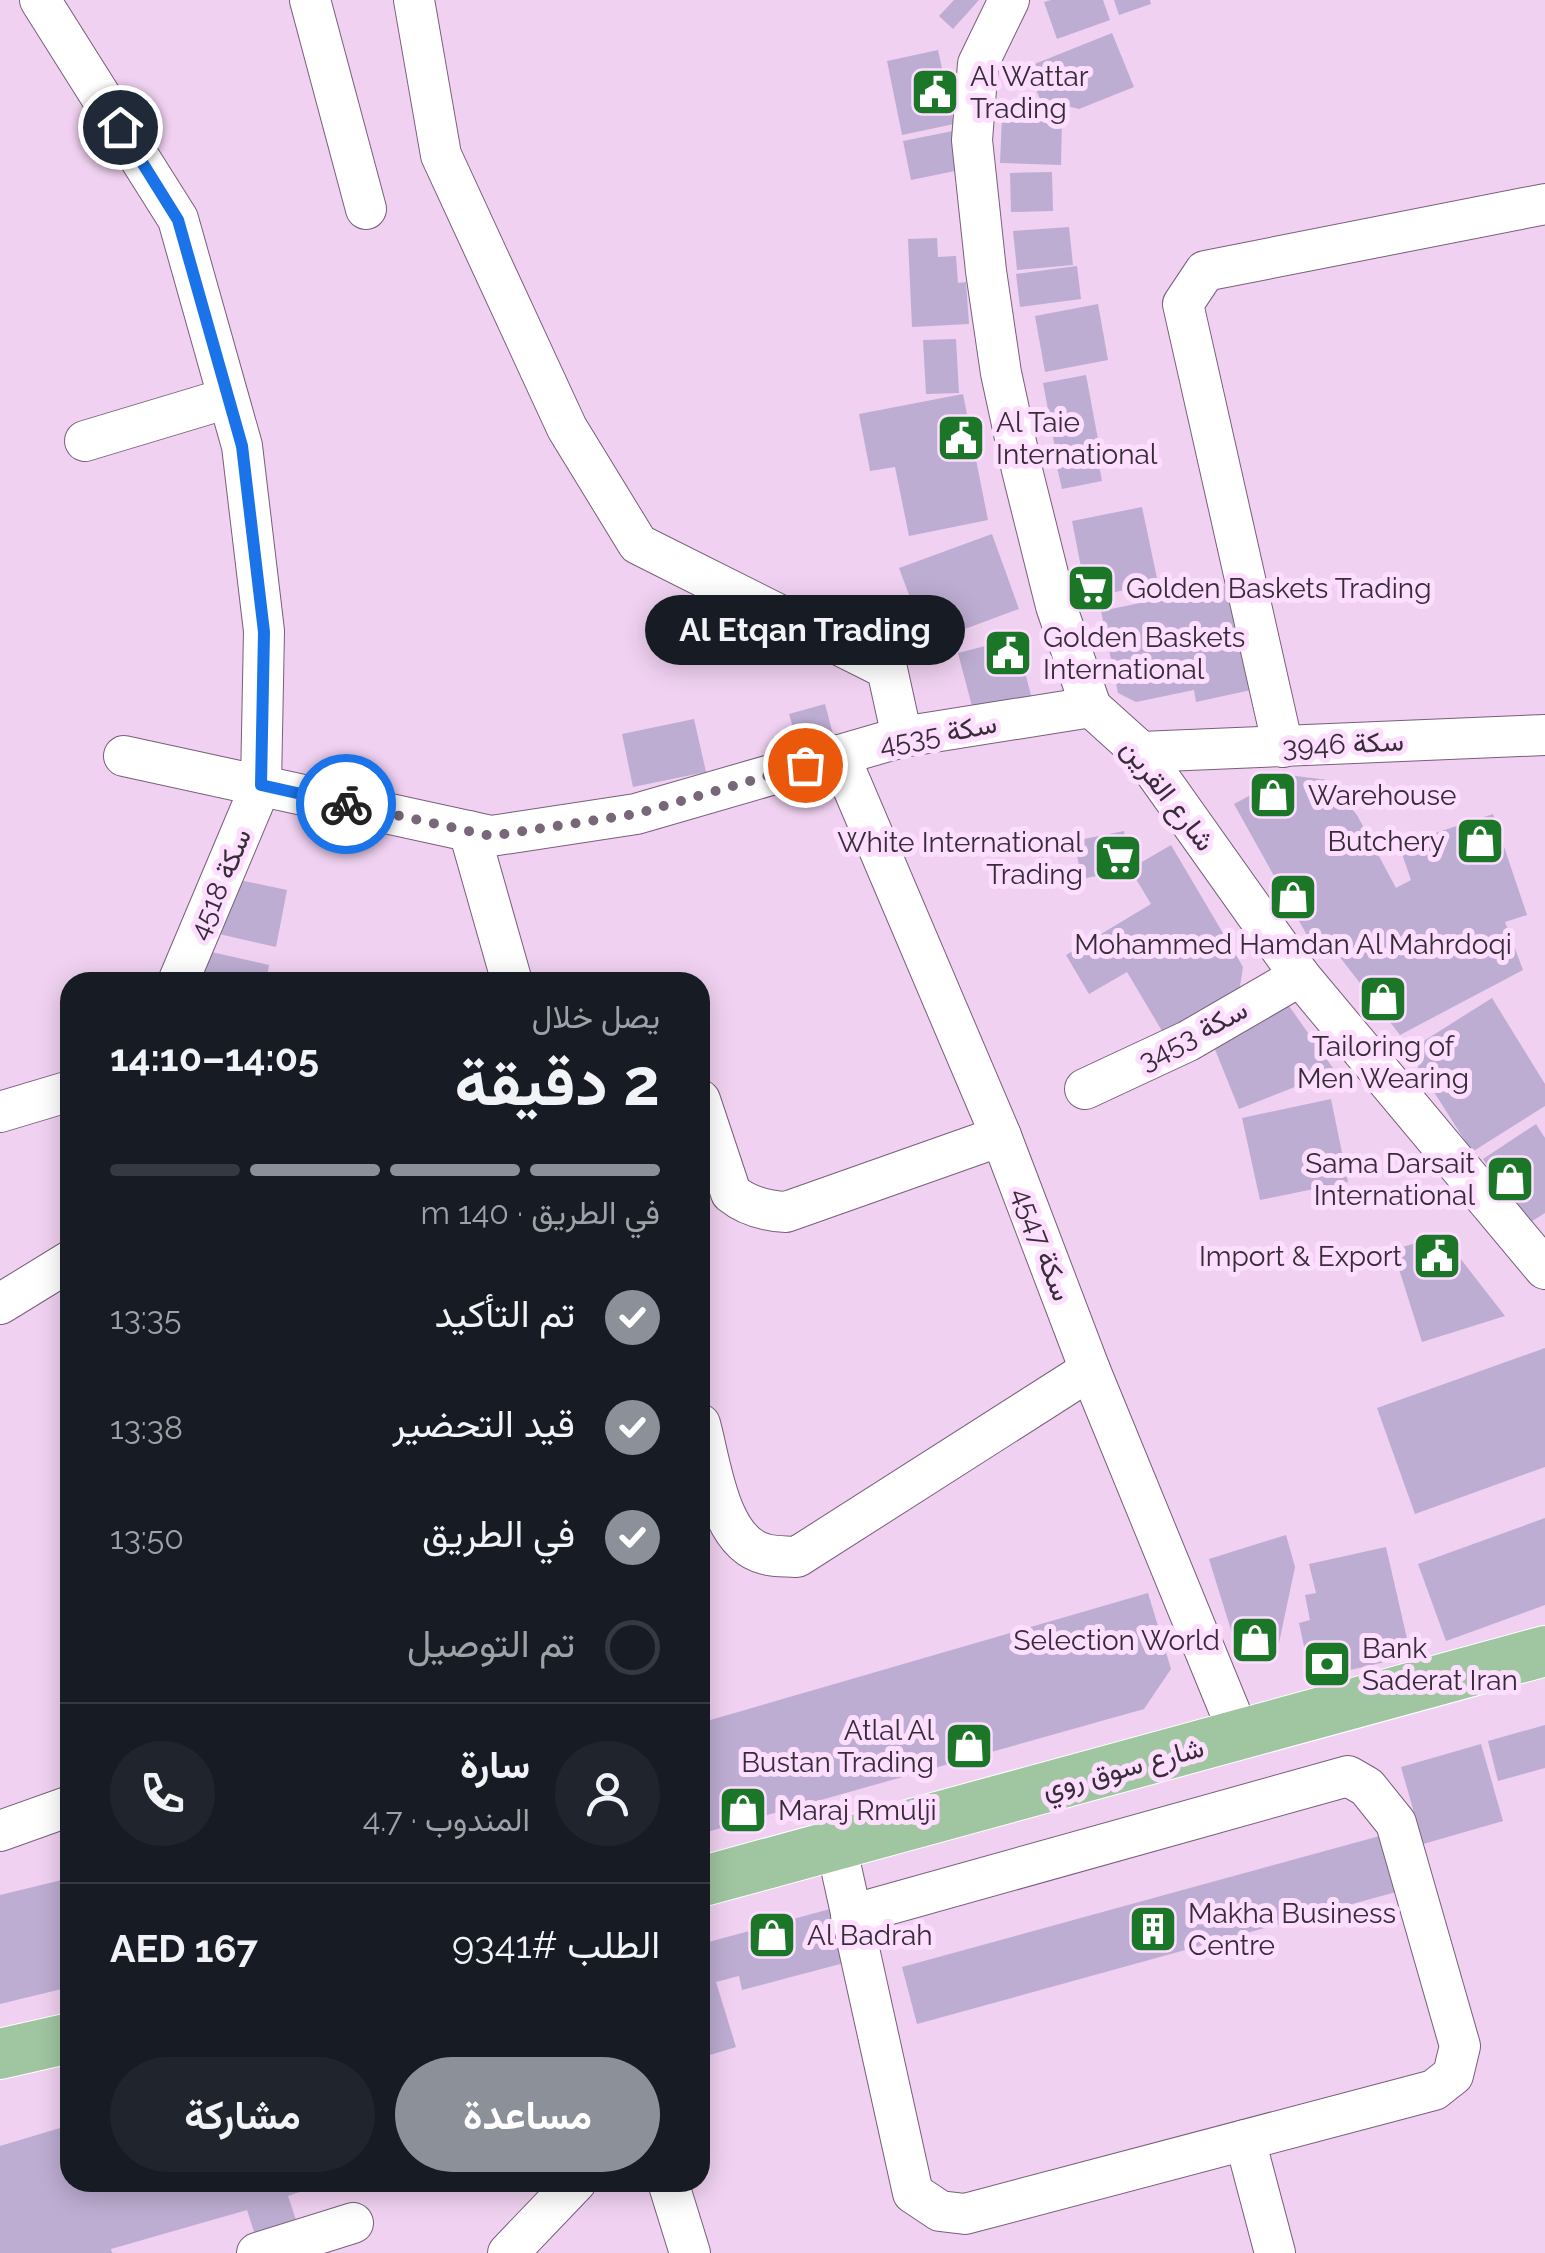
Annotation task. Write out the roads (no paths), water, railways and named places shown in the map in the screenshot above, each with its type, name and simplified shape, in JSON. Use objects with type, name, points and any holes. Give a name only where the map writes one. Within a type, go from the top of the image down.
[{"type":"main road","name":"شارع سوق روي","points":[[710,1879],[1545,1651]]},
{"type":"main road","points":[[0,2054],[60,2040]]},
{"type":"street","points":[[40,0],[178,220],[242,446],[264,632],[261,785]]},
{"type":"street","points":[[310,0],[366,210]]},
{"type":"street","points":[[414,0],[441,155],[567,428],[638,544],[887,669],[902,737]]},
{"type":"street","points":[[1008,0],[978,64],[972,140],[986,271],[1000,373],[1022,470],[1056,606],[1091,708]]},
{"type":"street","points":[[1283,747],[1182,304],[1205,271],[1545,204]]},
{"type":"street","points":[[85,441],[228,398]]},
{"type":"street","name":"سكة 4535","points":[[124,756],[491,836],[636,814],[902,737],[1091,708]]},
{"type":"street","name":"شارع القرين","points":[[1091,708],[1142,752],[1300,976],[1545,1269]]},
{"type":"street","name":"سكة 3946","points":[[1142,752],[1545,735]]},
{"type":"street","name":"سكة 4547","points":[[839,756],[1000,1136],[1090,1370],[1240,1736]]},
{"type":"street","name":"سكة 4518","points":[[182,972],[261,785]]},
{"type":"street","points":[[469,830],[509,972]]},
{"type":"street","name":"سكة 3453","points":[[1085,1089],[1188,1042],[1300,976]]},
{"type":"street","points":[[0,1112],[60,1094]]},
{"type":"street","points":[[710,1131],[730,1193],[742,1202],[771,1212],[786,1212],[1000,1136]]},
{"type":"street","points":[[0,1304],[60,1267]]},
{"type":"street","points":[[710,1461],[726,1519],[740,1541],[763,1554],[797,1557],[1090,1370]]},
{"type":"street","points":[[836,1845],[851,1915],[913,2193],[940,2211],[965,2214],[1434,2090],[1454,2075],[1460,2046],[1396,1823],[1368,1787],[1348,1776],[851,1915]]},
{"type":"street","points":[[0,1831],[60,1810]]},
{"type":"street","points":[[1245,2140],[1275,2253]]},
{"type":"street","points":[[508,2253],[566,2192]]},
{"type":"street","points":[[671,2192],[690,2253]]},
{"type":"street","points":[[257,2253],[353,2223]]},
{"type":"place","name":"Al Wattar Trading","points":[[935,92]]},
{"type":"place","name":"Al Taie International","points":[[961,438]]},
{"type":"place","name":"Golden Baskets Trading","points":[[1091,588]]},
{"type":"place","name":"Golden Baskets International","points":[[1008,653]]},
{"type":"place","name":"Al Etqan Trading","points":[[805,765]]},
{"type":"place","name":"Warehouse","points":[[1273,795]]},
{"type":"place","name":"Butchery","points":[[1480,841]]},
{"type":"place","name":"White International Trading","points":[[1118,858]]},
{"type":"place","name":"Mohammed Hamdan Al Mahrdoqi","points":[[1293,897]]},
{"type":"place","name":"Tailoring of Men Wearing","points":[[1383,999]]},
{"type":"place","name":"Sama Darsait International","points":[[1510,1179]]},
{"type":"place","name":"Import & Export","points":[[1437,1256]]},
{"type":"place","name":"Selection World","points":[[1255,1640]]},
{"type":"place","name":"Bank Saderat Iran","points":[[1327,1664]]},
{"type":"place","name":"Atlal Al Bustan Trading","points":[[969,1746]]},
{"type":"place","name":"Maraj Rmulji","points":[[743,1810]]},
{"type":"place","name":"Makha Business Centre","points":[[1153,1929]]},
{"type":"place","name":"Al Badrah","points":[[772,1935]]}]
